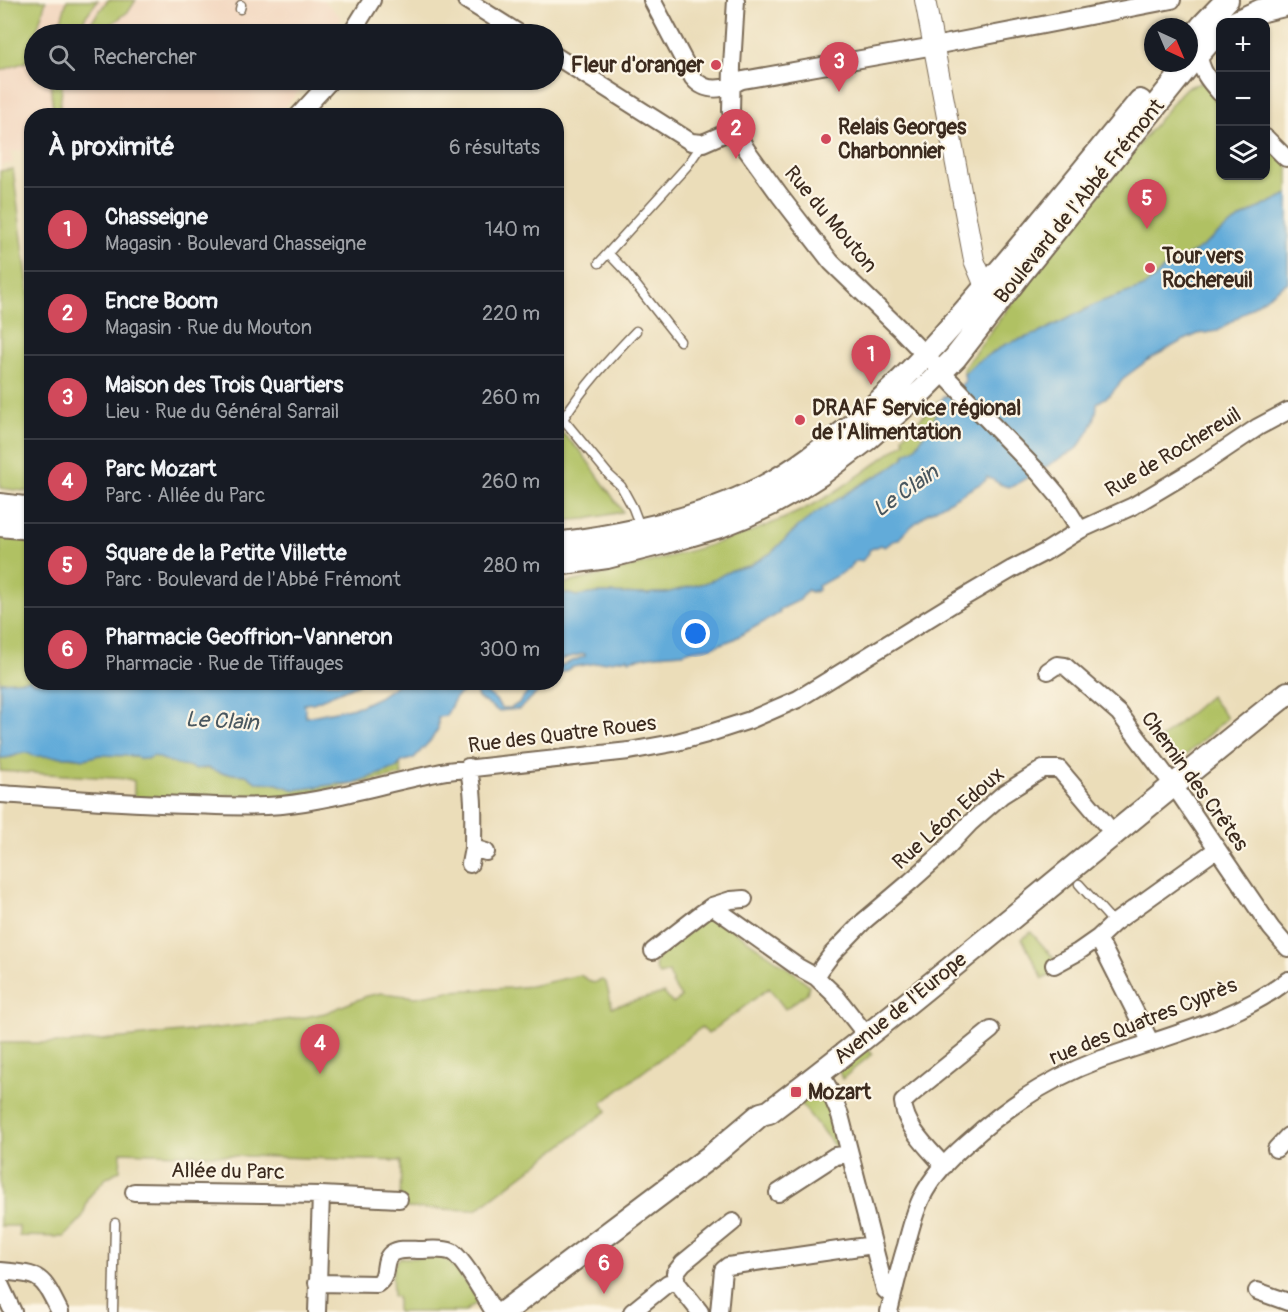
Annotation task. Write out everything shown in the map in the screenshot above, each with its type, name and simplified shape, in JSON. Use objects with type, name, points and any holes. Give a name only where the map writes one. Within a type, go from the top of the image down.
[{"type":"main road","name":"Boulevard de l'Abbé Frémont","points":[[1198,38],[1203,25],[1227,0]]},
{"type":"main road","points":[[1245,18],[1260,11],[1288,4]]},
{"type":"main road","name":"Boulevard de l'Abbé Frémont","points":[[1198,46],[1216,36]]},
{"type":"main road","name":"Boulevard de l'Abbé Frémont","points":[[564,563],[607,557],[666,542],[720,526],[758,510],[796,489],[844,457],[889,421],[949,380],[955,358],[990,313],[995,291],[1164,72]]},
{"type":"main road","name":"Boulevard de l'Abbé Frémont","points":[[564,543],[641,529],[737,500],[786,474],[838,438],[867,414],[995,291],[1174,72]]},
{"type":"main road","points":[[0,505],[24,507]]},
{"type":"main road","points":[[0,525],[24,527]]},
{"type":"main road","name":"Avenue de l'Europe","points":[[502,1312],[867,1036],[1288,693]]},
{"type":"street","points":[[357,24],[372,0]]},
{"type":"street","points":[[466,0],[504,24]]},
{"type":"street","points":[[652,0],[693,78],[698,84],[711,89],[731,86],[737,81],[1173,0]]},
{"type":"street","points":[[564,61],[688,141],[703,143],[735,129],[731,111],[731,86],[736,0]]},
{"type":"street","points":[[927,2],[974,260],[981,279],[995,291]]},
{"type":"street","points":[[1198,58],[1208,80],[1216,88]]},
{"type":"street","points":[[306,108],[323,90]]},
{"type":"street","name":"Rue du Mouton","points":[[735,129],[746,149],[831,262],[1039,473],[1061,499],[1080,530]]},
{"type":"street","points":[[1270,142],[1286,158]]},
{"type":"street","name":"Rue de Rochereuil","points":[[1080,530],[1133,506],[1200,466],[1258,426],[1288,411]]},
{"type":"street","name":"Rue des Quatre Roues","points":[[0,794],[144,804],[276,805],[360,792],[423,775],[468,767],[629,751],[673,743],[750,720],[798,699],[954,603],[1046,552],[1080,530]]},
{"type":"street","name":"Chemin des Crêtes","points":[[1048,671],[1057,665],[1065,666],[1119,713],[1173,785],[1271,928],[1288,948]]},
{"type":"street","points":[[468,767],[476,854]]},
{"type":"street","name":"Rue Léon Edoux","points":[[816,977],[847,938],[864,921],[924,870],[970,823],[1002,795],[1043,769],[1059,769],[1114,834]]},
{"type":"street","points":[[1054,965],[1098,939],[1114,923],[1217,849]]},
{"type":"street","points":[[653,951],[712,906],[731,900],[744,899]]},
{"type":"street","points":[[712,906],[789,961],[816,977],[834,995],[867,1036]]},
{"type":"street","points":[[1098,939],[1151,1043]]},
{"type":"street","name":"rue des Quatres Cyprès","points":[[891,1304],[903,1254],[921,1199],[932,1180],[944,1166],[986,1125],[1016,1102],[1046,1084],[1107,1057],[1200,1026],[1231,1013],[1288,980]]},
{"type":"street","points":[[944,1166],[912,1128],[903,1108],[903,1102],[912,1092],[991,1030]]},
{"type":"street","points":[[820,1073],[840,1115],[885,1290],[891,1304]]},
{"type":"street","points":[[1276,1149],[1288,1136]]},
{"type":"street","points":[[778,1192],[835,1156],[849,1154]]},
{"type":"street","name":"Allée du Parc","points":[[134,1192],[321,1195],[399,1199]]},
{"type":"street","points":[[317,1312],[321,1195]]},
{"type":"street","points":[[700,1312],[677,1283],[675,1273],[683,1263],[733,1222]]},
{"type":"street","points":[[317,1283],[376,1284],[382,1281],[386,1261],[395,1252],[448,1251],[458,1257],[502,1312]]},
{"type":"street","points":[[875,1252],[885,1262],[895,1260],[903,1254]]},
{"type":"street","points":[[719,1312],[723,1270],[728,1266],[875,1252]]},
{"type":"street","points":[[0,1271],[28,1274],[42,1280],[50,1290],[60,1312]]},
{"type":"street","points":[[632,1312],[668,1283],[677,1283]]},
{"type":"street","points":[[0,1284],[13,1312]]},
{"type":"street","points":[[1257,1291],[1288,1302]]},
{"type":"lane","points":[[599,263],[687,166],[703,143]]},
{"type":"lane","points":[[608,253],[680,341]]},
{"type":"lane","points":[[564,417],[594,376],[636,331]]},
{"type":"lane","points":[[564,420],[609,475],[621,486],[641,529]]},
{"type":"lane","points":[[1079,884],[1114,923]]},
{"type":"lane","points":[[113,1312],[115,1223]]},
{"type":"shaded area","points":[[0,0],[323,0],[341,17],[339,24],[24,24],[24,90],[301,90],[284,108],[24,108],[24,150],[11,152],[13,163],[1,165],[2,171],[0,171]]},
{"type":"green space","points":[[0,0],[46,0],[39,24],[24,24],[24,63],[0,71]]},
{"type":"green space","points":[[67,0],[98,0],[82,24],[60,24]]},
{"type":"green space","points":[[108,0],[136,0],[129,11],[111,24],[90,24]]},
{"type":"green space","points":[[1208,80],[1216,89],[1216,180],[1270,180],[1270,142],[1288,162],[1288,194],[1230,225],[1195,252],[1163,269],[1141,288],[1100,302],[1039,333],[1006,344],[974,364],[964,374],[963,369],[1026,284],[1186,88]]},
{"type":"green space","points":[[51,90],[62,90],[60,108],[54,108]]},
{"type":"green space","points":[[13,169],[24,254],[24,491],[0,488],[0,171]]},
{"type":"green space","points":[[942,400],[932,425],[916,448],[904,454],[906,457],[799,526],[771,553],[749,566],[732,570],[708,582],[666,593],[598,593],[576,596],[564,593],[564,584],[742,535],[814,504],[905,442],[904,435],[937,402]]},
{"type":"green space","points":[[564,435],[582,453],[623,512],[564,521]]},
{"type":"green space","points":[[0,534],[24,536],[24,681],[0,682]]},
{"type":"green space","points":[[1210,696],[1227,718],[1176,764],[1158,741]]},
{"type":"green space","points":[[23,752],[85,759],[99,755],[135,756],[141,759],[154,756],[181,766],[246,775],[256,782],[274,783],[295,790],[352,784],[396,768],[400,764],[402,775],[266,801],[266,795],[220,795],[220,800],[134,798],[134,781],[128,779],[0,771],[0,758],[12,757]]},
{"type":"green space","points":[[705,918],[716,918],[796,974],[809,985],[807,993],[785,1009],[769,988],[708,1034],[702,1027],[602,1103],[607,1111],[476,1210],[400,1208],[401,1161],[121,1152],[120,1170],[105,1179],[89,1197],[82,1218],[64,1237],[19,1236],[19,1226],[0,1226],[0,1043],[69,1043],[256,1024],[325,1013],[367,996],[381,993],[416,997],[449,991],[531,986],[580,975],[593,983],[602,980],[606,982],[612,1007],[664,993],[673,1004],[681,997],[673,985],[669,972],[659,975],[655,967],[657,958]]},
{"type":"green space","points":[[1031,932],[1063,969],[1043,979],[1022,939]]},
{"type":"green space","points":[[865,1045],[872,1054],[842,1079],[838,1068]]},
{"type":"green space","points":[[815,1092],[825,1100],[829,1107],[841,1147],[837,1149],[800,1103]]},
{"type":"green space","points":[[442,1257],[452,1264],[479,1301],[464,1312],[397,1312],[397,1297],[393,1296],[392,1281],[394,1266],[400,1258]]},
{"type":"water","name":"Le Clain","points":[[1288,194],[1288,282],[1218,331],[1198,334],[1180,342],[1148,360],[1125,377],[1110,395],[1097,403],[1092,424],[1078,448],[1011,487],[987,477],[985,481],[928,513],[898,540],[885,547],[881,545],[869,550],[862,561],[854,562],[849,569],[818,586],[819,589],[815,592],[807,590],[800,600],[779,610],[780,613],[732,640],[683,653],[629,660],[628,658],[573,667],[564,672],[564,664],[585,654],[564,659],[564,593],[576,596],[598,593],[666,593],[708,582],[732,570],[749,566],[771,553],[816,513],[905,457],[904,455],[916,447],[932,425],[943,397],[951,396],[965,381],[964,374],[974,364],[1006,344],[1039,333],[1100,302],[1141,288],[1163,269],[1195,252],[1230,225]]},
{"type":"water","name":"Le Clain","points":[[24,680],[24,690],[344,690],[313,703],[304,704],[306,717],[360,706],[389,690],[467,690],[456,697],[446,716],[438,717],[438,729],[414,758],[402,762],[396,768],[352,784],[295,790],[274,783],[256,782],[246,775],[222,773],[208,768],[193,769],[154,756],[141,759],[134,756],[99,755],[85,759],[33,756],[24,753],[0,758],[0,682]]},
{"type":"water","points":[[476,690],[486,690],[501,708],[511,708],[519,703],[529,690],[538,690],[519,709],[498,711],[478,698]]},
{"type":"place","name":"Fleur d'oranger","points":[[716,65]]},
{"type":"place","name":"Maison des Trois Quartiers","points":[[839,92]]},
{"type":"place","name":"Relais Georges Charbonnier","points":[[826,139]]},
{"type":"place","name":"Encre Boom","points":[[736,159]]},
{"type":"place","name":"Square de la Petite Villette","points":[[1147,229]]},
{"type":"place","name":"Tour vers Rochereuil","points":[[1150,268]]},
{"type":"place","name":"Chasseigne","points":[[871,385]]},
{"type":"place","name":"DRAAF Service régional de l'Alimentation","points":[[800,420]]},
{"type":"place","name":"Parc Mozart","points":[[320,1074]]},
{"type":"place","name":"Mozart","points":[[796,1092]]},
{"type":"place","name":"Pharmacie Geoffrion-Vanneron","points":[[604,1294]]}]
